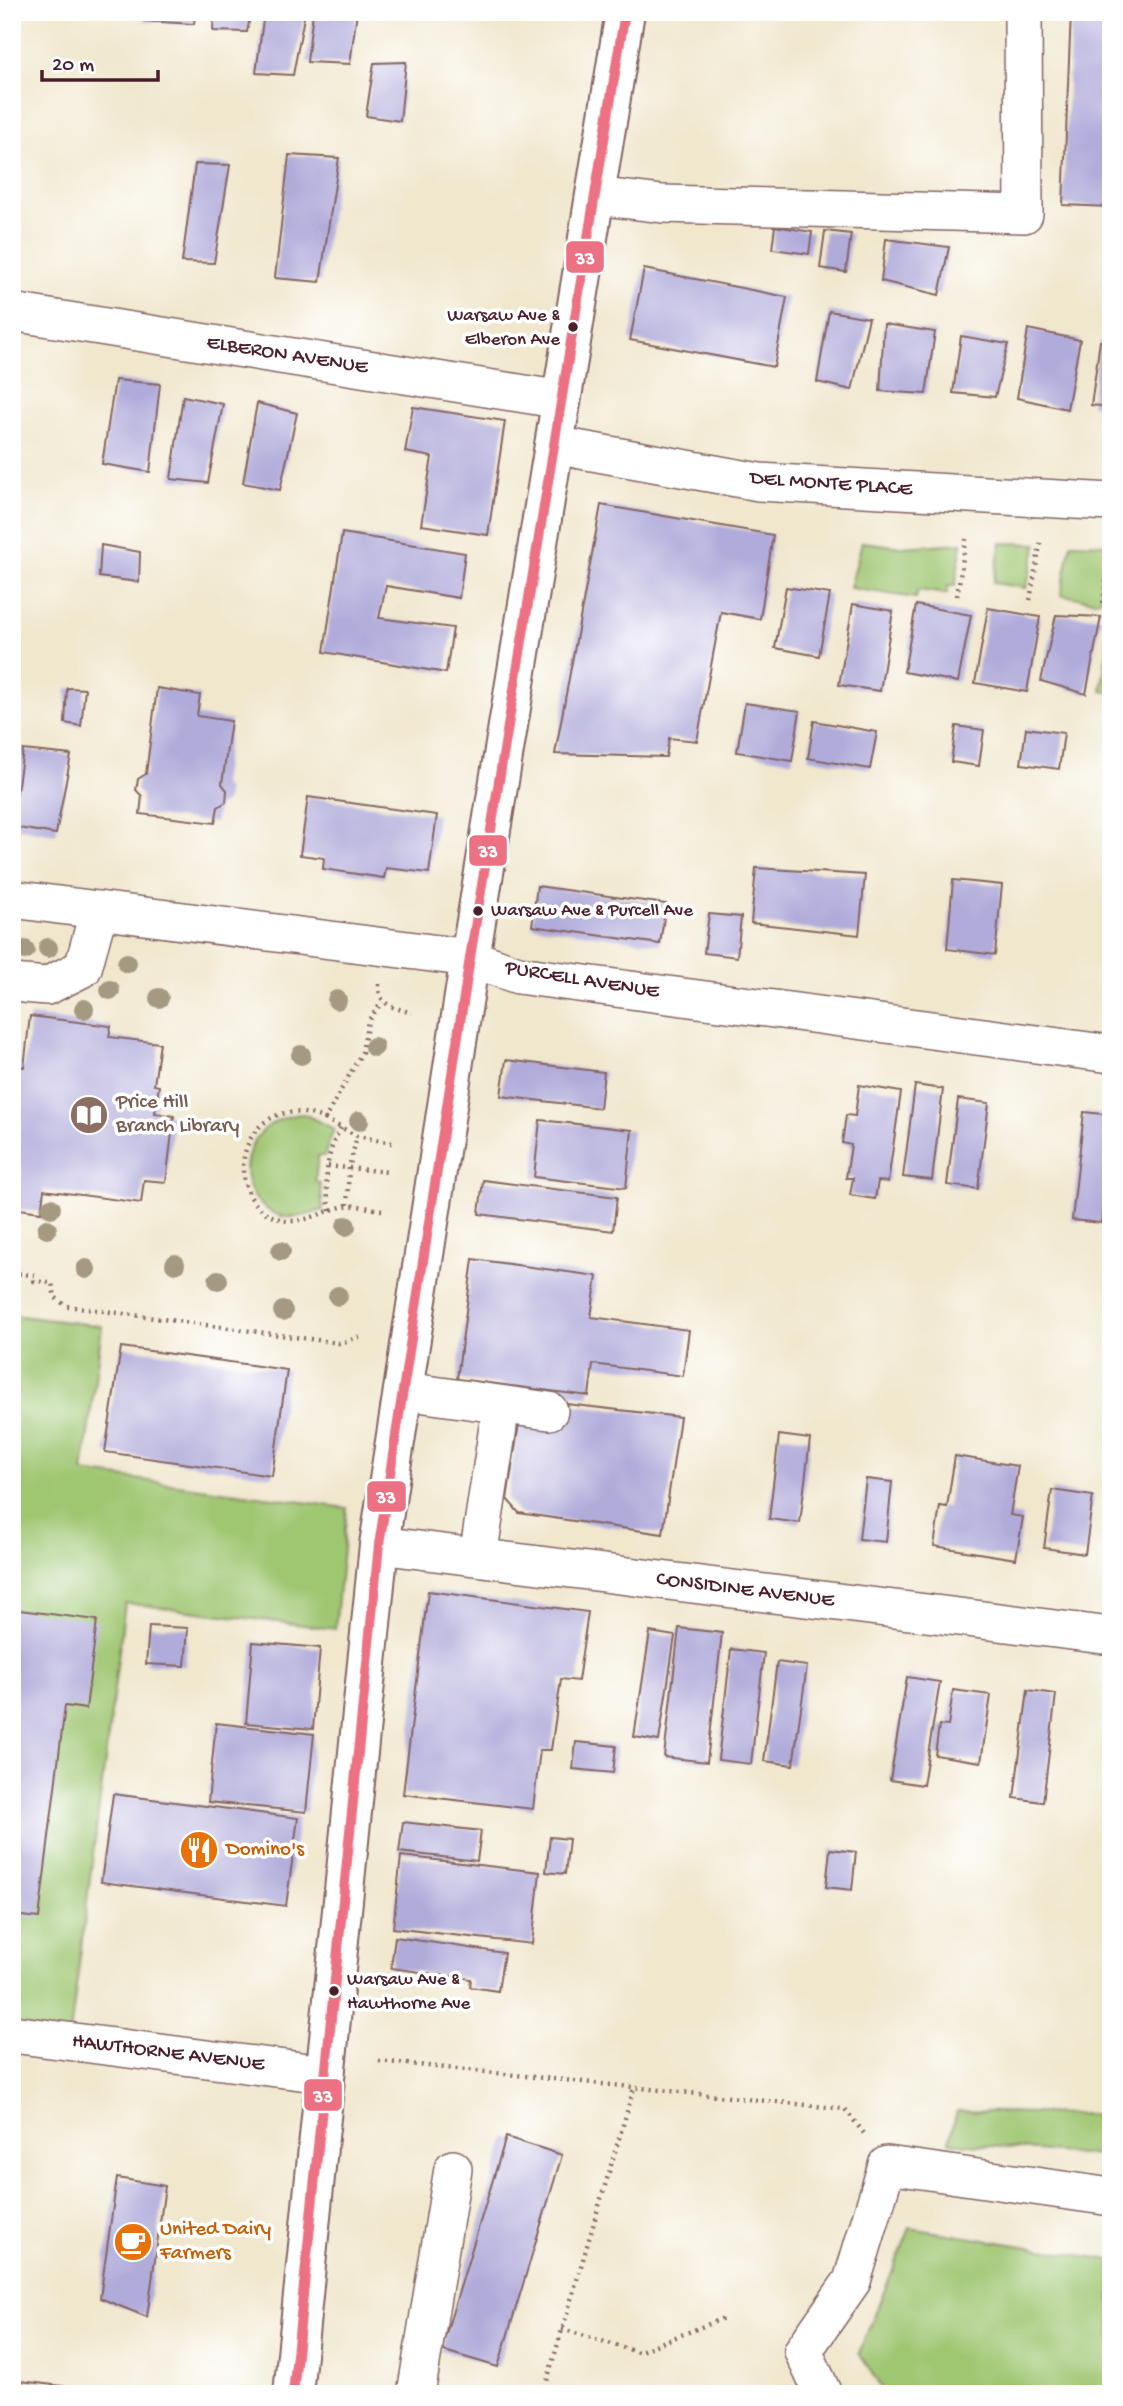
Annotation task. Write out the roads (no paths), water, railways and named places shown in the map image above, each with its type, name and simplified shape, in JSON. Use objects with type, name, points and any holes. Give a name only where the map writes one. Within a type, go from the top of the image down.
[{"type":"main road","points":[[293,2394],[380,1545],[470,958],[625,12]]},
{"type":"street","points":[[595,196],[663,204],[1024,214],[1023,12]]},
{"type":"street","name":"ELBERON AVENUE","points":[[12,312],[562,400]]},
{"type":"street","name":"DEL MONTE PLACE","points":[[554,445],[759,482],[1111,502]]},
{"type":"street","name":"PURCELL AVENUE","points":[[12,899],[470,958],[518,975],[1111,1054]]},
{"type":"street","points":[[12,983],[47,986],[83,968],[99,910]]},
{"type":"street","points":[[404,1391],[549,1411]]},
{"type":"street","points":[[478,1557],[498,1427]]},
{"type":"street","name":"CONSIDINE AVENUE","points":[[380,1545],[1111,1636]]},
{"type":"street","name":"HAWTHORNE AVENUE","points":[[12,2034],[324,2074]]},
{"type":"street","points":[[823,2394],[803,2351],[852,2281],[887,2165],[1111,2197]]},
{"type":"street","points":[[416,2394],[453,2169]]},
{"type":"place","name":"Warsaw Ave & Elberon Ave","points":[[573,327]]},
{"type":"place","name":"Warsaw Ave & Purcell Ave","points":[[478,911]]},
{"type":"place","name":"Price Hill Branch Library","points":[[89,1115]]},
{"type":"place","name":"Domino's","points":[[199,1850]]},
{"type":"place","name":"Warsaw Ave & Hawthorne Ave","points":[[334,1991]]},
{"type":"place","name":"United Dairy Farmers","points":[[133,2242]]}]
